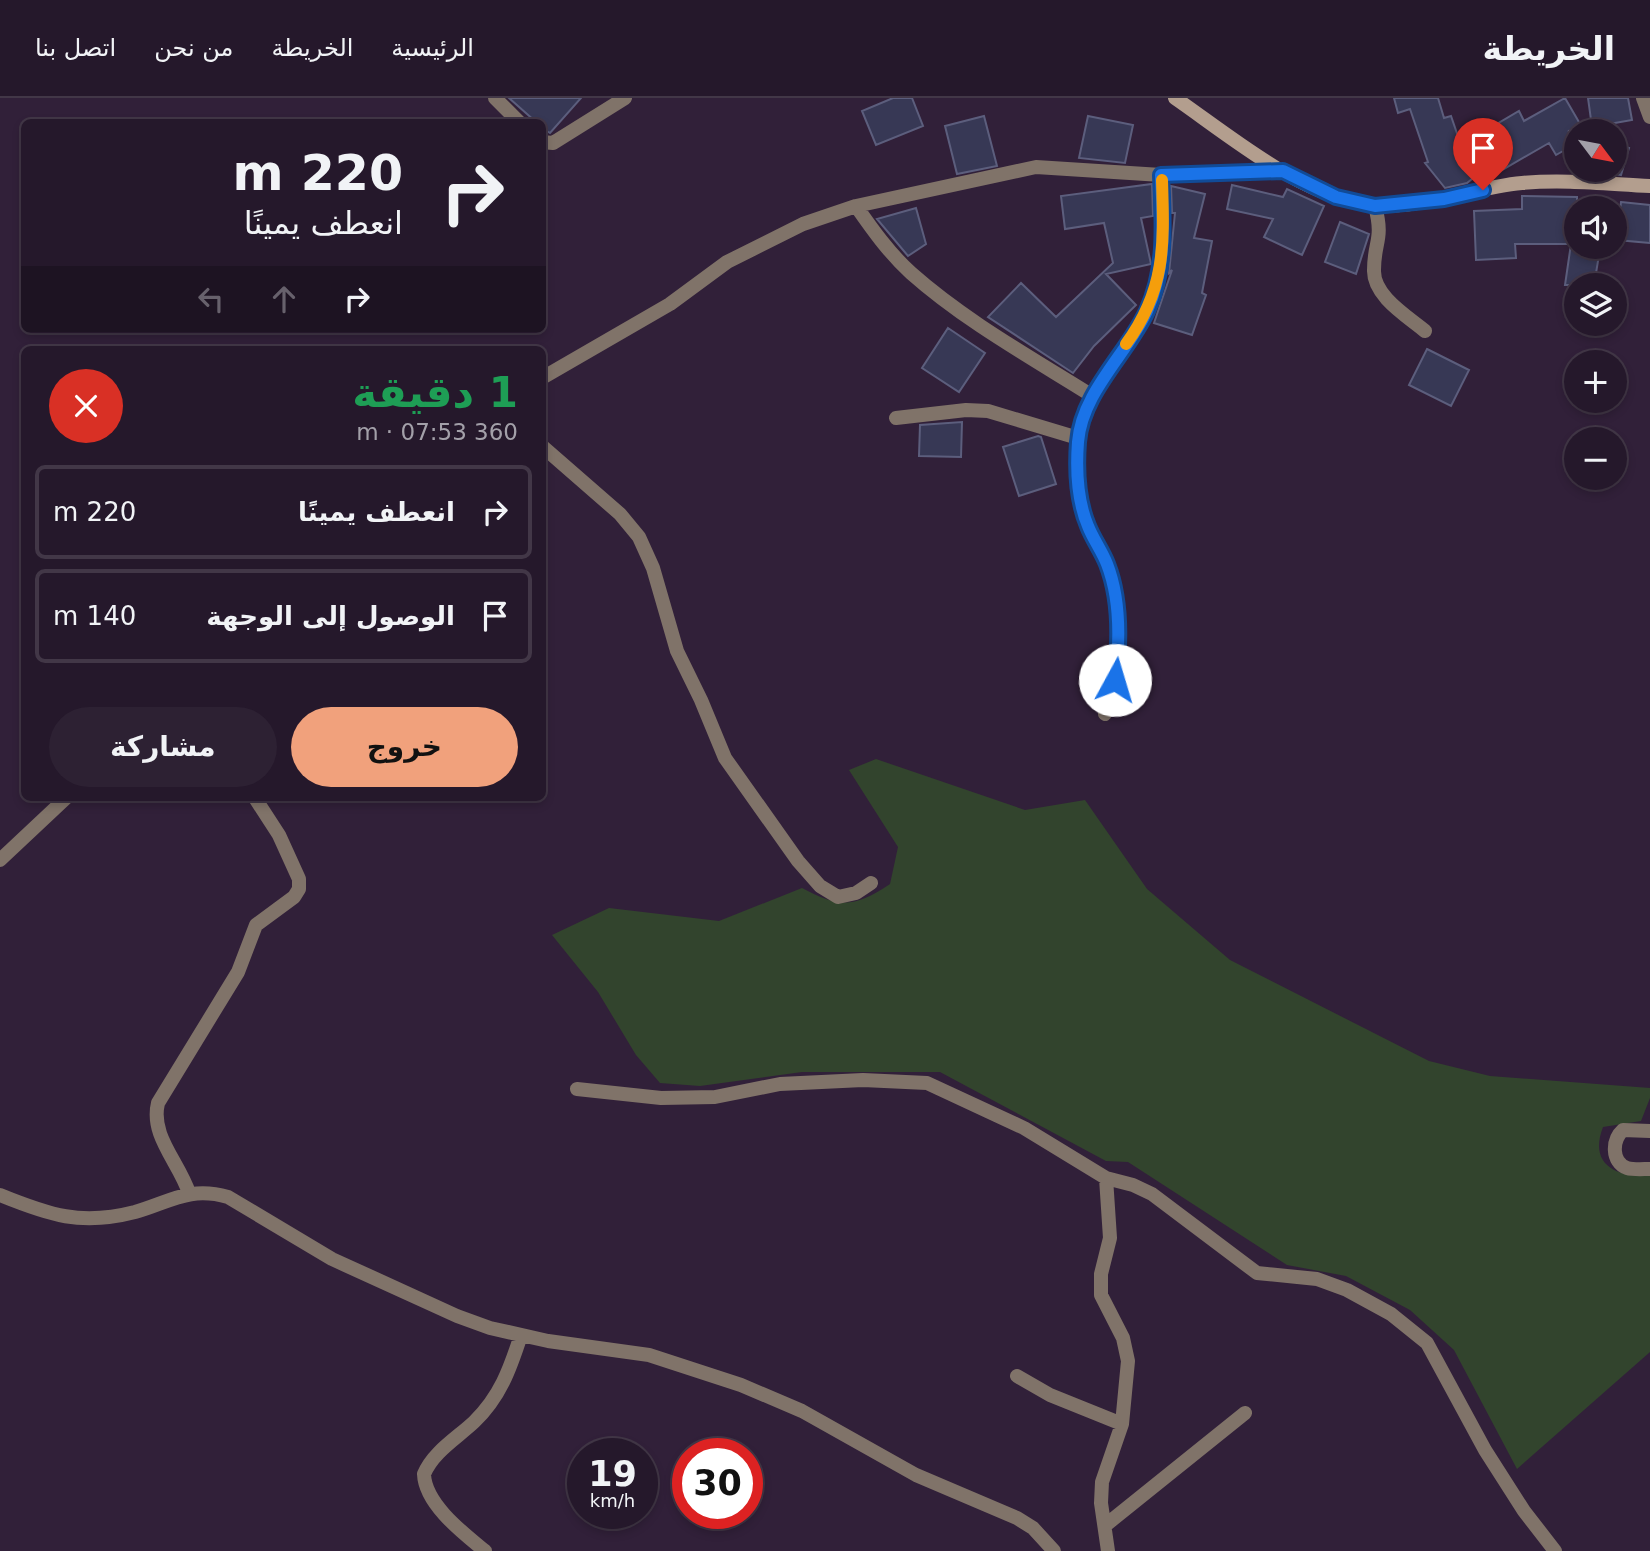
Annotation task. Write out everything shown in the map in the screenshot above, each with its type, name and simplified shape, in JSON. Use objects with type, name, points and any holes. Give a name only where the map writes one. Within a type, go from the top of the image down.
[{"type":"street","points":[[495,98],[516,119]]},
{"type":"street","points":[[546,142],[553,143],[625,98]]},
{"type":"street","points":[[1175,98],[1283,171],[1336,197],[1375,206],[1444,199],[1524,183],[1650,186]]},
{"type":"street","points":[[1643,98],[1650,117]]},
{"type":"street","points":[[546,376],[670,304],[737,256],[803,224],[856,206],[1036,167],[1161,175],[1283,171]]},
{"type":"street","points":[[1105,714],[1115,680],[1119,626],[1107,565],[1087,525],[1081,504],[1077,468],[1078,438],[1094,397],[1137,329],[1155,290],[1163,257],[1161,175]]},
{"type":"street","points":[[856,206],[890,252],[911,273],[990,332],[1094,397]]},
{"type":"street","points":[[1375,206],[1381,236],[1374,266],[1375,281],[1397,308],[1425,331]]},
{"type":"street","points":[[896,418],[965,410],[988,411],[1078,438]]},
{"type":"street","points":[[546,449],[620,514],[639,537],[653,568],[677,651],[701,700],[724,758],[798,861],[820,886],[838,897],[856,893],[871,883]]},
{"type":"street","points":[[0,860],[63,801]]},
{"type":"street","points":[[189,1192],[184,1176],[155,1126],[158,1104],[238,972],[256,925],[295,897],[299,889],[295,870],[274,826],[257,801]]},
{"type":"street","points":[[577,1089],[686,1098],[715,1097],[780,1084],[863,1080],[927,1083],[1024,1128],[1106,1178],[1133,1185],[1152,1194],[1257,1273],[1317,1279],[1347,1290],[1391,1314],[1427,1343],[1485,1450],[1524,1511],[1555,1551]]},
{"type":"street","points":[[1650,1131],[1623,1130],[1618,1134],[1615,1147],[1618,1161],[1623,1166],[1650,1169]]},
{"type":"street","points":[[1106,1178],[1110,1238],[1101,1274],[1101,1295],[1123,1338],[1128,1361],[1122,1424],[1102,1482],[1101,1503],[1107,1524],[1108,1551]]},
{"type":"street","points":[[0,1195],[29,1208],[72,1219],[106,1217],[136,1211],[189,1192],[211,1192],[228,1196],[373,1280],[457,1316],[521,1335],[649,1355],[741,1385],[802,1411],[916,1475],[1017,1518],[1033,1528],[1054,1551]]},
{"type":"street","points":[[485,1551],[449,1517],[428,1492],[424,1474],[441,1451],[493,1401],[510,1370],[521,1335]]},
{"type":"street","points":[[1017,1376],[1051,1395],[1122,1424]]},
{"type":"street","points":[[1107,1524],[1245,1413]]},
{"type":"green space","points":[[876,759],[1025,810],[1085,800],[1147,889],[1230,960],[1429,1061],[1490,1076],[1650,1088],[1650,1098],[1641,1121],[1603,1127],[1599,1140],[1603,1160],[1609,1167],[1627,1174],[1650,1176],[1650,1352],[1517,1469],[1454,1350],[1410,1310],[1346,1276],[1287,1265],[1128,1162],[1106,1161],[940,1072],[802,1072],[700,1086],[660,1083],[636,1055],[598,992],[552,935],[609,908],[719,921],[802,888],[837,902],[866,898],[890,884],[898,847],[849,770]]},
{"type":"building","points":[[509,98],[581,98],[550,133],[546,130],[546,119],[533,119]]},
{"type":"building","points":[[893,98],[912,98],[923,126],[876,145],[862,111]]},
{"type":"building","points":[[1394,98],[1438,98],[1444,118],[1451,116],[1461,145],[1519,111],[1524,121],[1565,98],[1577,119],[1564,119],[1564,150],[1556,155],[1549,143],[1502,170],[1496,159],[1467,183],[1445,188],[1425,163],[1428,162],[1410,109],[1398,113]]},
{"type":"building","points":[[1588,98],[1628,98],[1632,120],[1591,119]]},
{"type":"building","points":[[984,116],[997,166],[957,174],[945,126]]},
{"type":"building","points":[[1088,116],[1133,125],[1125,163],[1079,158]]},
{"type":"building","points":[[1152,184],[1153,216],[1141,218],[1151,264],[1106,274],[1136,305],[1094,346],[1073,373],[988,317],[1021,283],[1056,317],[1113,263],[1104,223],[1065,229],[1061,196]]},
{"type":"building","points":[[1232,185],[1283,197],[1287,189],[1324,206],[1302,255],[1264,237],[1273,219],[1227,209]]},
{"type":"building","points":[[1171,186],[1205,194],[1194,238],[1212,241],[1202,293],[1206,295],[1192,335],[1154,323],[1172,270],[1169,273],[1175,213],[1172,213]]},
{"type":"building","points":[[1522,196],[1564,197],[1564,244],[1515,244],[1516,258],[1476,260],[1474,211],[1522,209]]},
{"type":"building","points":[[1627,203],[1650,205],[1650,243],[1627,241]]},
{"type":"building","points":[[916,208],[926,244],[908,256],[877,219]]},
{"type":"building","points":[[1340,222],[1369,234],[1356,274],[1325,262]]},
{"type":"building","points":[[1569,259],[1598,259],[1596,273],[1567,273]]},
{"type":"building","points":[[948,328],[985,353],[959,392],[922,368]]},
{"type":"building","points":[[1427,349],[1469,370],[1451,406],[1409,385]]},
{"type":"building","points":[[962,422],[961,457],[919,456],[920,425]]},
{"type":"building","points":[[1041,437],[1056,484],[1019,496],[1003,447]]},
{"type":"slow traffic","points":[[1126,344],[1146,314],[1163,257],[1162,180]]},
{"type":"route","points":[[1115,680],[1119,626],[1107,565],[1087,525],[1081,504],[1077,468],[1078,438],[1094,397],[1146,314],[1152,299],[1163,257],[1161,175],[1283,171],[1336,197],[1375,206],[1444,199],[1483,190]]}]
